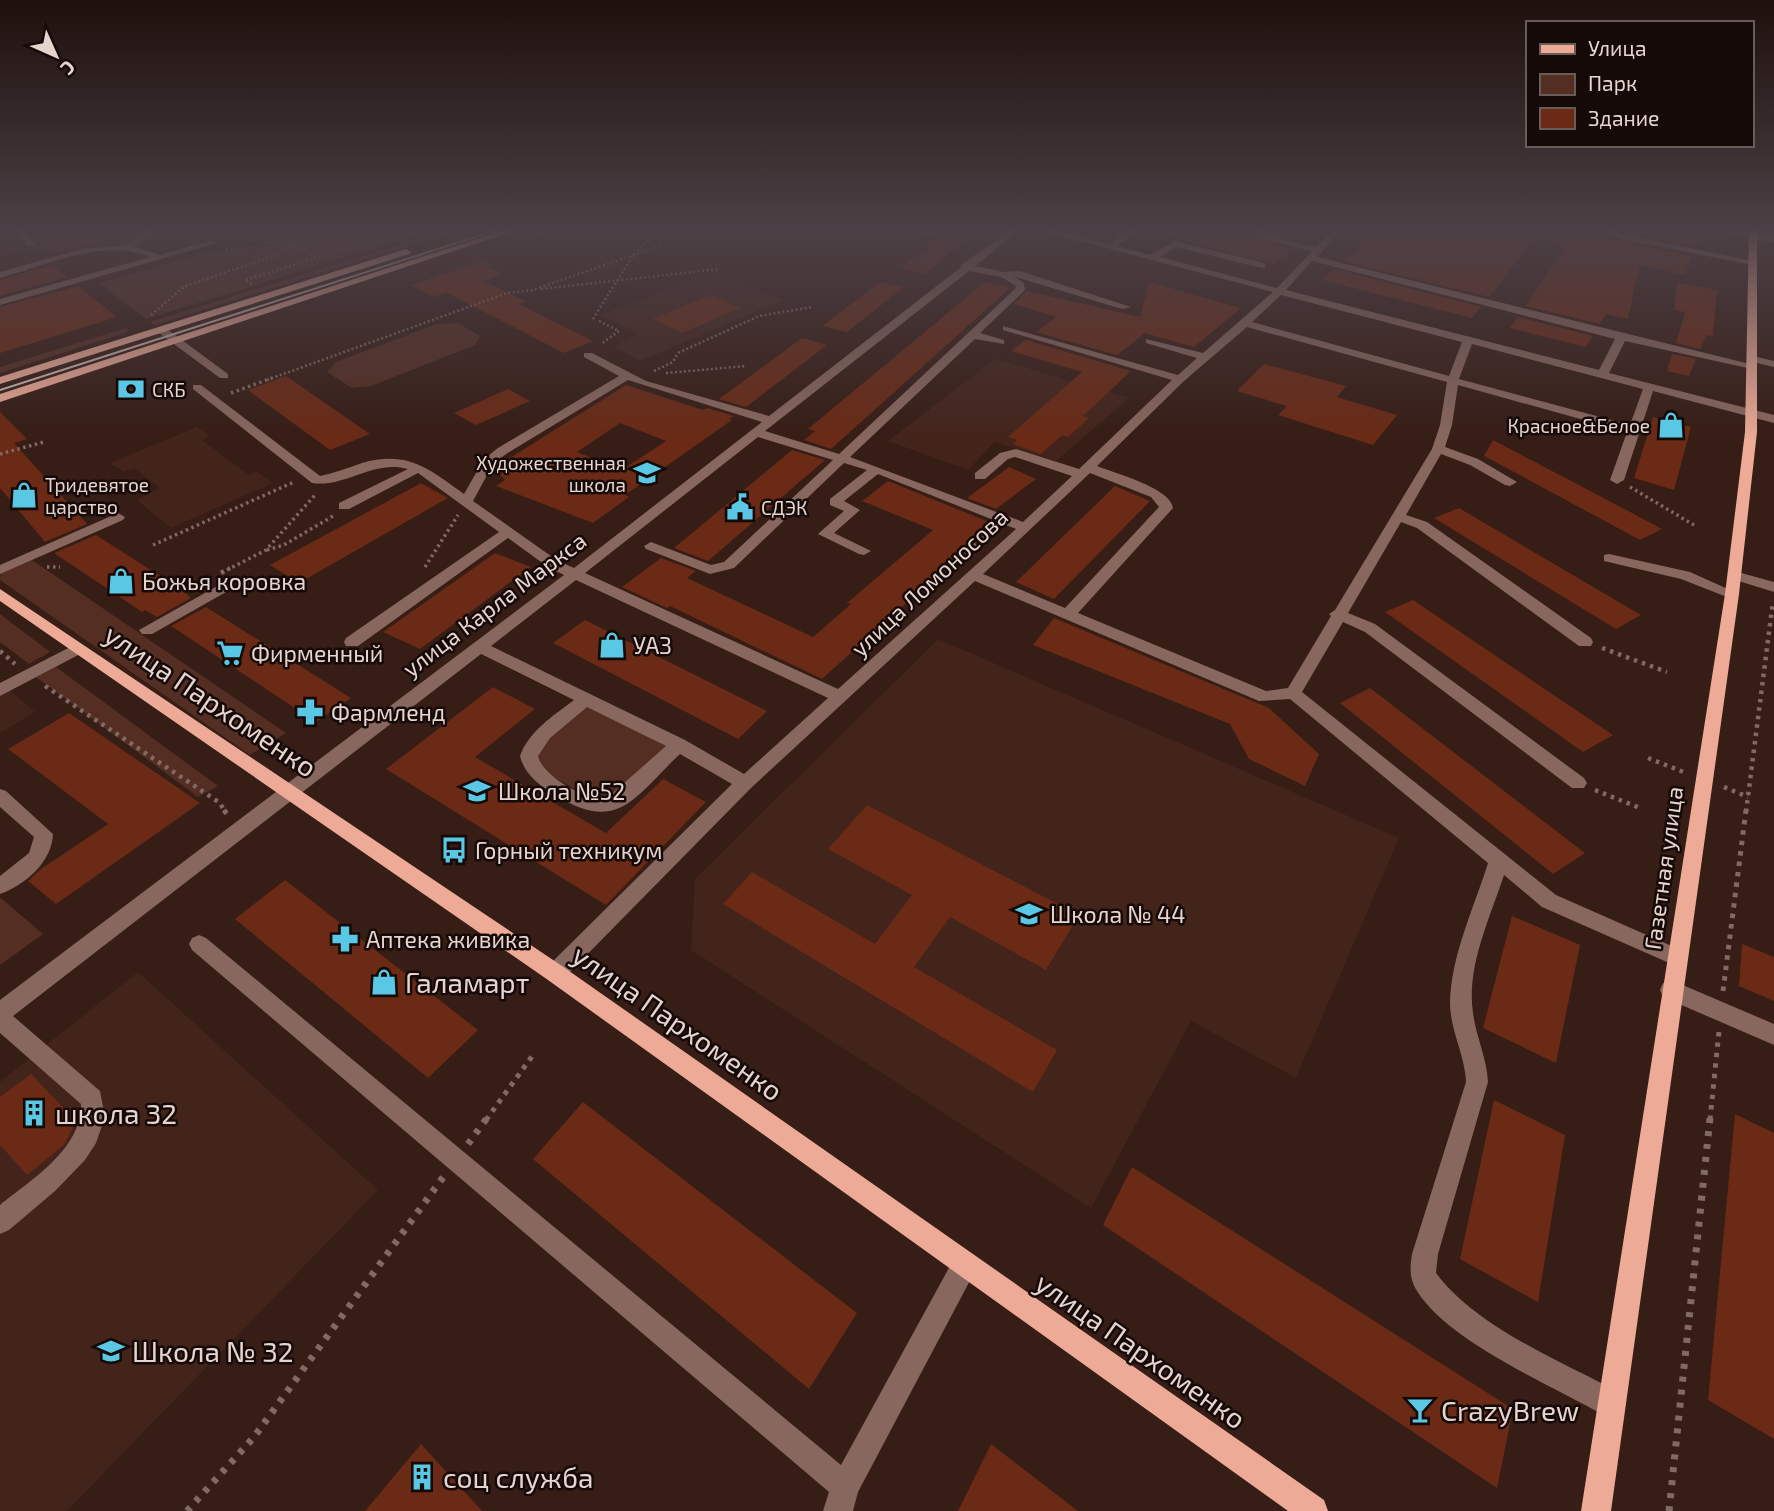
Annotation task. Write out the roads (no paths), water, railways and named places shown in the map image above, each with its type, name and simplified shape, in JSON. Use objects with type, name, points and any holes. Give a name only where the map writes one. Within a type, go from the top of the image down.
[{"type":"main road","points":[[0,381],[257,301]]},
{"type":"main road","points":[[0,398],[300,301]]},
{"type":"main road","name":"Газетная улица","points":[[1597,1511],[1671,990],[1733,585],[1751,413],[1753,301]]},
{"type":"main road","name":"улица Пархоменко","points":[[0,594],[555,972],[1313,1511]]},
{"type":"street","name":"улица Карла Маркса","points":[[0,1013],[575,574],[922,301]]},
{"type":"street","points":[[650,546],[710,570],[723,568],[844,459],[1009,301]]},
{"type":"street","points":[[1105,301],[1126,307]]},
{"type":"street","name":"улица Ломоносова","points":[[555,972],[745,783],[1025,528],[1180,379],[1269,301]]},
{"type":"street","points":[[1316,301],[1774,419]]},
{"type":"street","points":[[1486,301],[1621,337],[1774,364]]},
{"type":"street","points":[[1244,323],[1634,430]]},
{"type":"street","points":[[1007,328],[1180,379]]},
{"type":"street","points":[[163,331],[224,376]]},
{"type":"street","points":[[974,335],[1000,342]]},
{"type":"street","points":[[1602,375],[1621,337]]},
{"type":"street","points":[[1293,693],[1337,614],[1438,449],[1446,425],[1452,380],[1468,340]]},
{"type":"street","points":[[1150,341],[1205,357]]},
{"type":"street","points":[[588,355],[642,383],[701,398],[772,421]]},
{"type":"street","points":[[467,500],[488,462],[627,376]]},
{"type":"street","points":[[197,387],[308,476],[317,480],[330,479],[387,461],[403,461],[419,467],[467,500],[507,533],[554,564],[840,696]]},
{"type":"street","points":[[1617,480],[1648,387]]},
{"type":"street","points":[[757,433],[876,469],[1025,528]]},
{"type":"street","points":[[1438,449],[1474,462],[1510,482]]},
{"type":"street","points":[[980,476],[1004,456],[1016,453],[1156,494],[1166,503],[1166,508],[1068,614]]},
{"type":"street","points":[[344,506],[419,467]]},
{"type":"street","points":[[864,551],[825,534],[852,510],[835,502],[876,469]]},
{"type":"street","points":[[1397,516],[1422,525],[1585,642]]},
{"type":"street","points":[[0,570],[118,517]]},
{"type":"street","points":[[352,642],[507,533]]},
{"type":"street","points":[[1609,558],[1733,585],[1774,587]]},
{"type":"street","points":[[973,575],[1265,697],[1293,693],[1549,901],[1676,957]]},
{"type":"street","points":[[147,630],[220,582]]},
{"type":"street","points":[[1337,614],[1370,628],[1578,783]]},
{"type":"street","points":[[480,647],[679,745],[745,783]]},
{"type":"street","points":[[0,690],[78,648]]},
{"type":"street","points":[[586,699],[531,748],[529,765],[535,774],[590,805],[607,807],[616,803],[679,745]]},
{"type":"street","points":[[0,796],[44,834],[44,840],[28,867],[0,886]]},
{"type":"street","points":[[1499,860],[1464,976],[1461,1004],[1478,1065],[1477,1082],[1422,1271],[1437,1296],[1465,1320],[1612,1404]]},
{"type":"street","points":[[199,944],[456,1160],[842,1499],[965,1264]]},
{"type":"street","points":[[1671,990],[1774,1035]]},
{"type":"street","points":[[0,1019],[92,1099],[95,1111],[86,1140],[71,1159],[0,1220]]},
{"type":"tram line","points":[[0,390],[278,301]]},
{"type":"place","name":"СКБ","points":[[131,389]]},
{"type":"place","name":"Красное&Белое","points":[[1671,425]]},
{"type":"place","name":"Художественная школа","points":[[647,473]]},
{"type":"place","name":"Тридевятое царство","points":[[24,495]]},
{"type":"place","name":"СДЭК","points":[[740,507]]},
{"type":"place","name":"Божья коровка","points":[[121,581]]},
{"type":"place","name":"УАЗ","points":[[612,645]]},
{"type":"place","name":"Фирменный","points":[[230,653]]},
{"type":"place","name":"Фармленд","points":[[310,712]]},
{"type":"place","name":"Школа №52","points":[[477,791]]},
{"type":"place","name":"Горный техникум","points":[[454,850]]},
{"type":"place","name":"Школа № 44","points":[[1029,914]]},
{"type":"place","name":"Аптека живика","points":[[345,939]]},
{"type":"place","name":"Галамарт","points":[[384,982]]},
{"type":"place","name":"школа 32","points":[[34,1113]]},
{"type":"place","name":"Школа № 32","points":[[111,1351]]},
{"type":"place","name":"CrazyBrew","points":[[1420,1410]]},
{"type":"place","name":"соц служба","points":[[422,1477]]}]
